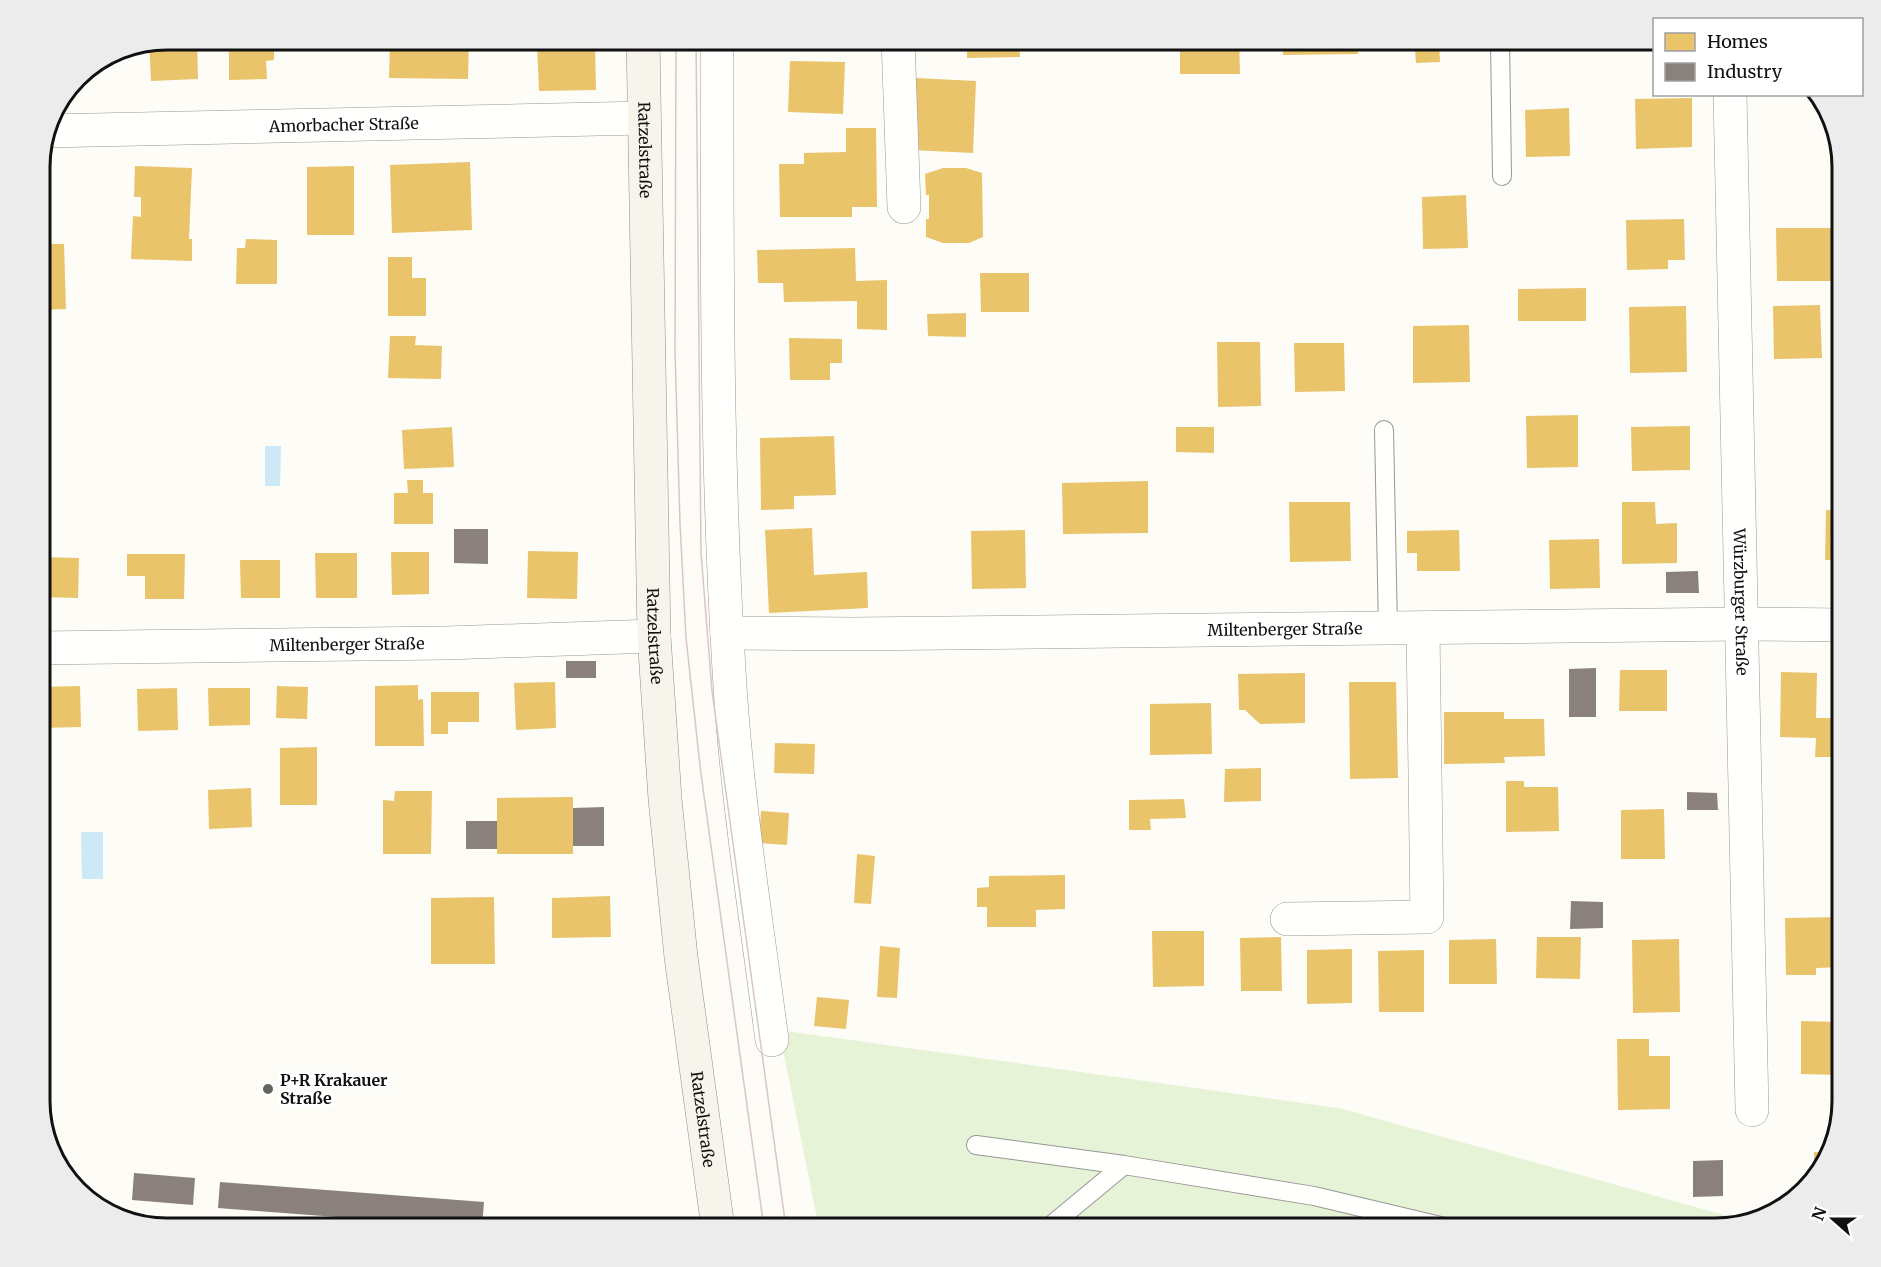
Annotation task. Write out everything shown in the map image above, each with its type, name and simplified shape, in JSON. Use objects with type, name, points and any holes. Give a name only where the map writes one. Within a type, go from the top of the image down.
[{"type":"main road","name":"Ratzelstraße","points":[[643,50],[654,636],[665,799],[681,957],[717,1218]]},
{"type":"street","points":[[717,50],[716,312],[721,526],[732,710],[772,1040]]},
{"type":"street","points":[[898,50],[904,207]]},
{"type":"street","name":"Würzburger Straße","points":[[1731,96],[1752,1110]]},
{"type":"street","name":"Amorbacher Straße","points":[[55,131],[644,118]]},
{"type":"street","name":"Miltenberger Straße","points":[[727,633],[852,634],[1832,625]]},
{"type":"street","points":[[1287,919],[1427,917],[1423,629]]},
{"type":"street","name":"Miltenberger Straße","points":[[50,648],[446,643],[654,636]]},
{"type":"lane","points":[[1500,50],[1502,176]]},
{"type":"lane","points":[[1384,430],[1389,629]]},
{"type":"lane","points":[[976,1145],[1124,1165],[1314,1196],[1407,1218]]},
{"type":"lane","points":[[1060,1218],[1124,1165]]},
{"type":"green space","points":[[779,1030],[1339,1108],[1728,1216],[1715,1218],[817,1218]]},
{"type":"water","points":[[265,446],[281,446],[280,486],[265,486]]},
{"type":"water","points":[[81,832],[103,832],[103,879],[82,879]]},
{"type":"building: Homes","points":[[197,50],[198,79],[151,81],[149,51]]},
{"type":"building: Homes","points":[[229,50],[274,50],[274,60],[266,61],[267,79],[229,80]]},
{"type":"building: Homes","points":[[390,50],[469,50],[468,79],[389,78]]},
{"type":"building: Homes","points":[[537,50],[595,50],[596,90],[539,91]]},
{"type":"building: Homes","points":[[967,50],[1020,50],[1020,57],[967,58]]},
{"type":"building: Homes","points":[[1180,50],[1239,50],[1240,74],[1180,74]]},
{"type":"building: Homes","points":[[1283,50],[1358,50],[1358,54],[1283,55]]},
{"type":"building: Homes","points":[[1415,50],[1439,50],[1440,62],[1416,63]]},
{"type":"building: Homes","points":[[790,61],[845,62],[843,114],[788,112]]},
{"type":"building: Homes","points":[[915,78],[976,81],[973,153],[912,150]]},
{"type":"building: Homes","points":[[1692,98],[1692,147],[1636,149],[1635,99]]},
{"type":"building: Homes","points":[[1569,108],[1570,156],[1526,157],[1525,110]]},
{"type":"building: Homes","points":[[846,128],[876,128],[877,207],[852,207],[852,217],[780,217],[779,164],[804,164],[804,153],[846,152]]},
{"type":"building: Homes","points":[[470,162],[472,230],[392,233],[390,165]]},
{"type":"building: Homes","points":[[135,166],[192,168],[189,239],[192,239],[192,261],[131,259],[133,216],[141,217],[141,197],[134,197]]},
{"type":"building: Homes","points":[[354,166],[354,235],[307,235],[307,167]]},
{"type":"building: Homes","points":[[943,168],[966,168],[982,173],[983,237],[969,243],[943,243],[926,237],[929,195],[926,195],[925,174]]},
{"type":"building: Homes","points":[[1466,195],[1468,248],[1423,249],[1422,197]]},
{"type":"building: Homes","points":[[1684,219],[1685,260],[1668,260],[1668,269],[1627,270],[1626,220]]},
{"type":"building: Homes","points":[[1776,228],[1832,228],[1832,281],[1777,281]]},
{"type":"building: Homes","points":[[246,239],[277,240],[277,284],[236,284],[237,248],[245,248]]},
{"type":"building: Homes","points":[[50,244],[64,244],[66,309],[50,310]]},
{"type":"building: Homes","points":[[855,248],[856,281],[887,280],[887,330],[857,329],[857,301],[784,302],[783,283],[758,283],[757,250]]},
{"type":"building: Homes","points":[[388,257],[412,257],[412,278],[426,278],[426,316],[388,316]]},
{"type":"building: Homes","points":[[980,273],[1029,273],[1029,312],[981,312]]},
{"type":"building: Homes","points":[[1586,288],[1586,321],[1518,321],[1518,289]]},
{"type":"building: Homes","points":[[1820,305],[1822,358],[1774,359],[1773,306]]},
{"type":"building: Homes","points":[[1686,306],[1687,372],[1630,373],[1629,307]]},
{"type":"building: Homes","points":[[966,313],[966,337],[928,336],[927,314]]},
{"type":"building: Homes","points":[[1469,325],[1470,382],[1413,383],[1413,326]]},
{"type":"building: Homes","points":[[390,336],[416,336],[415,345],[442,346],[441,379],[388,378]]},
{"type":"building: Homes","points":[[789,338],[842,339],[842,363],[830,363],[830,380],[790,380]]},
{"type":"building: Homes","points":[[1217,342],[1260,342],[1261,406],[1218,407]]},
{"type":"building: Homes","points":[[1294,343],[1344,343],[1345,391],[1295,392]]},
{"type":"building: Homes","points":[[1578,415],[1578,467],[1527,468],[1526,416]]},
{"type":"building: Homes","points":[[1690,426],[1690,470],[1632,471],[1631,427]]},
{"type":"building: Homes","points":[[452,427],[454,467],[404,469],[402,430]]},
{"type":"building: Homes","points":[[1176,427],[1214,427],[1214,453],[1176,452]]},
{"type":"building: Homes","points":[[834,436],[836,495],[794,496],[794,509],[761,510],[760,438]]},
{"type":"building: Homes","points":[[407,480],[423,480],[423,493],[433,493],[433,524],[394,524],[394,493],[408,493]]},
{"type":"building: Homes","points":[[1148,481],[1148,533],[1063,534],[1062,483]]},
{"type":"building: Homes","points":[[1289,502],[1350,502],[1351,561],[1290,562]]},
{"type":"building: Homes","points":[[1622,502],[1655,502],[1656,524],[1677,523],[1677,563],[1622,564]]},
{"type":"building: Homes","points":[[1826,510],[1832,510],[1832,560],[1825,560]]},
{"type":"building: Homes","points":[[812,528],[814,575],[867,572],[868,608],[769,613],[765,530]]},
{"type":"building: Homes","points":[[1025,530],[1026,588],[972,589],[971,531]]},
{"type":"building: Homes","points":[[1459,530],[1460,571],[1417,571],[1417,553],[1407,553],[1407,531]]},
{"type":"building: Homes","points":[[1599,539],[1600,588],[1550,589],[1549,540]]},
{"type":"building: Homes","points":[[528,551],[578,552],[577,599],[527,598]]},
{"type":"building: Homes","points":[[391,552],[429,552],[429,594],[392,595]]},
{"type":"building: Homes","points":[[315,553],[357,553],[357,598],[316,598]]},
{"type":"building: Homes","points":[[127,554],[185,554],[184,599],[145,599],[145,576],[127,576]]},
{"type":"building: Homes","points":[[50,557],[79,558],[78,598],[50,597]]},
{"type":"building: Homes","points":[[240,560],[280,560],[280,598],[241,598]]},
{"type":"building: Homes","points":[[1620,670],[1667,670],[1667,711],[1619,711]]},
{"type":"building: Homes","points":[[1781,672],[1817,673],[1816,718],[1832,718],[1832,757],[1815,757],[1816,738],[1780,737]]},
{"type":"building: Homes","points":[[1305,673],[1305,723],[1260,724],[1245,710],[1239,710],[1238,674]]},
{"type":"building: Homes","points":[[555,682],[556,728],[516,730],[514,683]]},
{"type":"building: Homes","points":[[1349,682],[1396,682],[1398,778],[1350,779]]},
{"type":"building: Homes","points":[[418,685],[418,700],[423,699],[424,746],[375,746],[375,686]]},
{"type":"building: Homes","points":[[80,686],[81,727],[50,728],[50,687]]},
{"type":"building: Homes","points":[[277,686],[308,687],[307,719],[276,718]]},
{"type":"building: Homes","points":[[177,688],[178,730],[138,731],[137,689]]},
{"type":"building: Homes","points":[[208,688],[250,688],[250,725],[209,726]]},
{"type":"building: Homes","points":[[431,692],[479,692],[479,722],[448,722],[448,734],[431,734]]},
{"type":"building: Homes","points":[[1211,703],[1212,754],[1150,755],[1150,704]]},
{"type":"building: Homes","points":[[1444,712],[1504,712],[1504,719],[1544,719],[1545,756],[1504,757],[1505,763],[1444,764]]},
{"type":"building: Homes","points":[[775,743],[815,744],[814,774],[774,773]]},
{"type":"building: Homes","points":[[317,747],[317,805],[280,805],[280,748]]},
{"type":"building: Homes","points":[[1261,768],[1261,801],[1224,802],[1225,769]]},
{"type":"building: Homes","points":[[1506,781],[1524,781],[1524,787],[1558,787],[1559,831],[1506,832]]},
{"type":"building: Homes","points":[[251,788],[252,827],[209,829],[208,790]]},
{"type":"building: Homes","points":[[395,791],[432,791],[431,854],[383,854],[383,800],[394,801]]},
{"type":"building: Homes","points":[[573,797],[573,854],[497,854],[497,798]]},
{"type":"building: Homes","points":[[1184,799],[1186,818],[1150,819],[1151,830],[1129,830],[1129,800]]},
{"type":"building: Homes","points":[[1664,809],[1665,859],[1621,859],[1621,810]]},
{"type":"building: Homes","points":[[761,811],[789,813],[787,845],[759,843]]},
{"type":"building: Homes","points":[[857,854],[875,856],[871,904],[854,903]]},
{"type":"building: Homes","points":[[1065,875],[1065,909],[1036,910],[1036,927],[987,927],[987,907],[977,907],[977,888],[989,887],[989,876]]},
{"type":"building: Homes","points":[[610,896],[611,937],[552,938],[552,898]]},
{"type":"building: Homes","points":[[494,897],[495,964],[431,964],[431,898]]},
{"type":"building: Homes","points":[[1832,917],[1832,967],[1816,968],[1816,975],[1786,975],[1785,918]]},
{"type":"building: Homes","points":[[1152,931],[1204,931],[1204,986],[1153,987]]},
{"type":"building: Homes","points":[[1281,937],[1282,991],[1241,991],[1240,938]]},
{"type":"building: Homes","points":[[1537,937],[1581,937],[1580,979],[1536,978]]},
{"type":"building: Homes","points":[[1496,939],[1497,984],[1449,984],[1449,940]]},
{"type":"building: Homes","points":[[1679,939],[1680,1012],[1633,1013],[1632,940]]},
{"type":"building: Homes","points":[[880,946],[900,948],[897,998],[877,997]]},
{"type":"building: Homes","points":[[1352,949],[1352,1003],[1307,1004],[1307,950]]},
{"type":"building: Homes","points":[[1424,950],[1424,1012],[1379,1012],[1378,951]]},
{"type":"building: Homes","points":[[817,997],[849,1000],[846,1029],[814,1026]]},
{"type":"building: Homes","points":[[1801,1021],[1832,1022],[1832,1075],[1801,1074]]},
{"type":"building: Homes","points":[[1617,1039],[1649,1039],[1649,1056],[1670,1056],[1670,1109],[1618,1110]]},
{"type":"building: Homes","points":[[1814,1152],[1819,1152],[1814,1162]]},
{"type":"building: Industry","points":[[454,529],[488,529],[488,564],[454,563]]},
{"type":"building: Industry","points":[[1698,571],[1699,593],[1666,593],[1666,572]]},
{"type":"building: Industry","points":[[566,661],[596,661],[596,678],[566,678]]},
{"type":"building: Industry","points":[[1596,668],[1596,717],[1569,717],[1569,669]]},
{"type":"building: Industry","points":[[1687,792],[1717,793],[1718,810],[1687,810]]},
{"type":"building: Industry","points":[[604,807],[604,846],[573,846],[573,808]]},
{"type":"building: Industry","points":[[466,821],[497,821],[497,849],[466,849]]},
{"type":"building: Industry","points":[[1571,901],[1603,902],[1603,928],[1570,929]]},
{"type":"building: Industry","points":[[1723,1160],[1723,1196],[1693,1197],[1693,1161]]},
{"type":"building: Industry","points":[[134,1173],[195,1178],[193,1205],[132,1200]]},
{"type":"building: Industry","points":[[220,1182],[484,1202],[483,1218],[350,1218],[218,1208]]},
{"type":"tram line","points":[[676,50],[675,352],[686,638],[701,774],[763,1218]]},
{"type":"tram line","points":[[696,50],[701,553],[712,691],[785,1218]]},
{"type":"place","name":"P+R Krakauer Straße","points":[[268,1089]]}]
